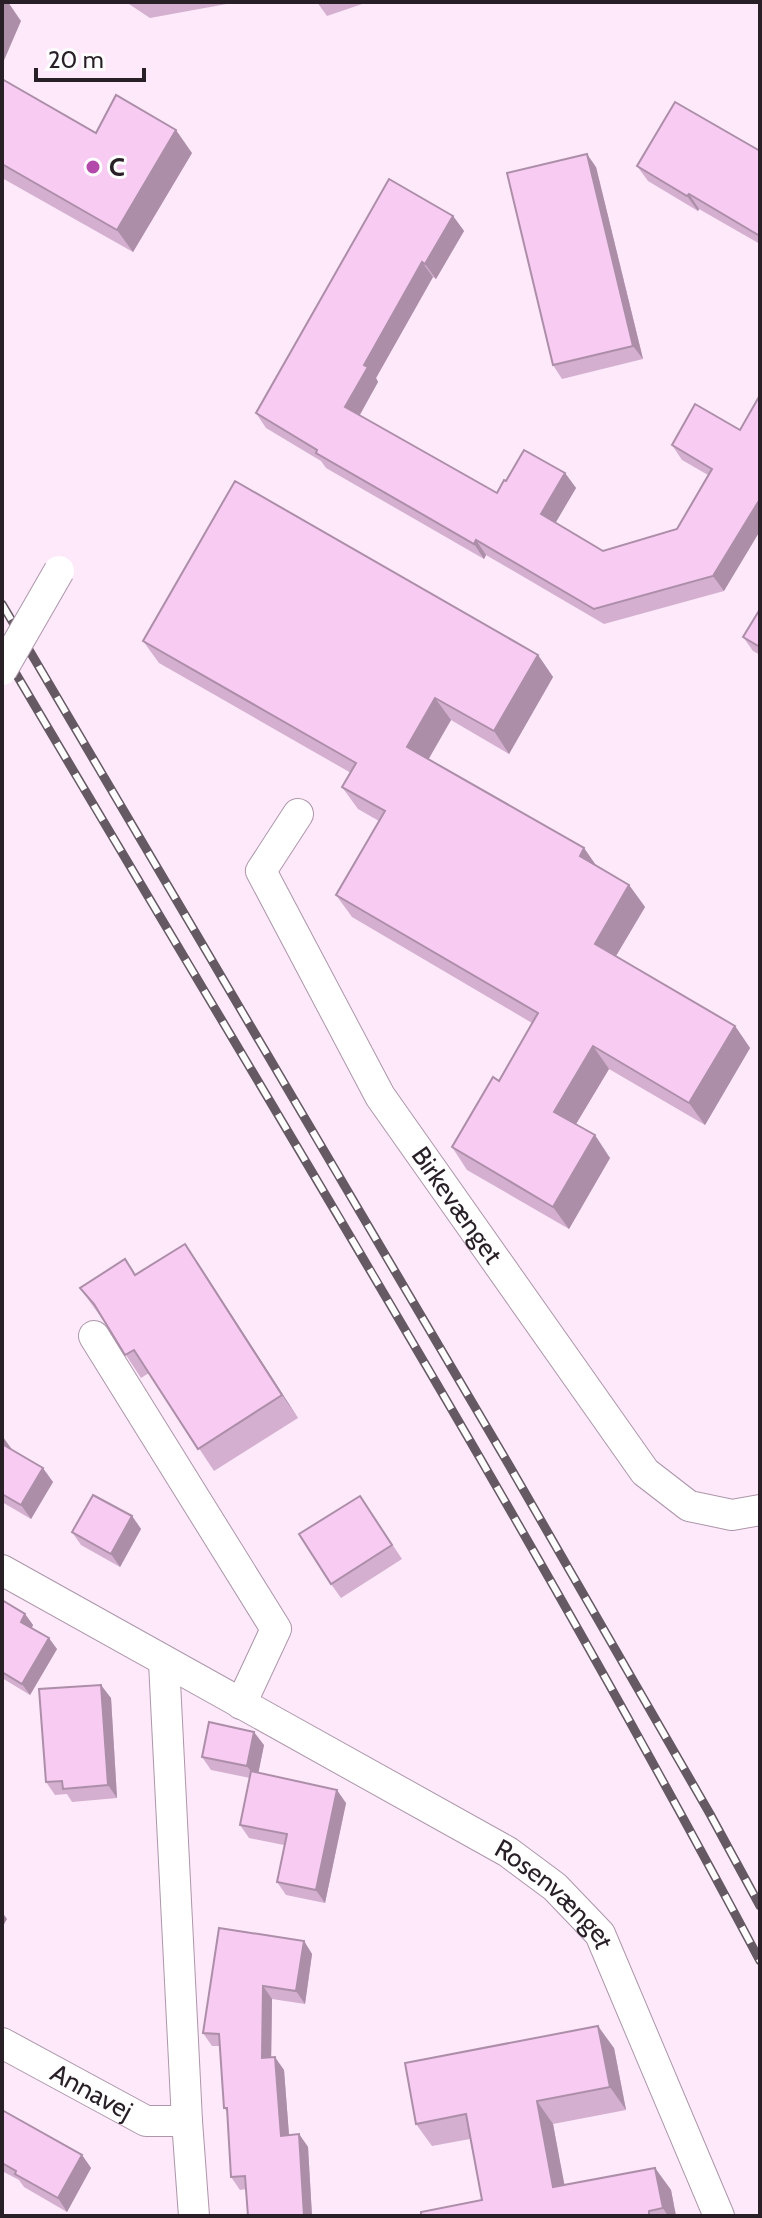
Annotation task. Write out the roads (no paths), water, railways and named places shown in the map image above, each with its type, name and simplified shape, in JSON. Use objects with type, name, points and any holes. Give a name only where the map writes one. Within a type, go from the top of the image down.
[{"type":"street","points":[[2,670],[59,571]]},
{"type":"street","name":"Birkevænget","points":[[298,814],[261,871],[380,1096],[645,1472],[689,1506],[732,1515],[760,1510]]},
{"type":"street","points":[[94,1336],[276,1629],[241,1704]]},
{"type":"street","name":"Rosenvænget","points":[[2,1570],[508,1852],[555,1887],[600,1934],[719,2216]]},
{"type":"street","points":[[164,1662],[194,2216]]},
{"type":"street","name":"Annavej","points":[[2,2043],[146,2121],[187,2121]]},
{"type":"railway","points":[[2,604],[509,1465],[760,1906]]},
{"type":"railway","points":[[2,650],[484,1465],[670,1794],[760,1961]]},
{"type":"place","name":"C","points":[[93,167]]}]
